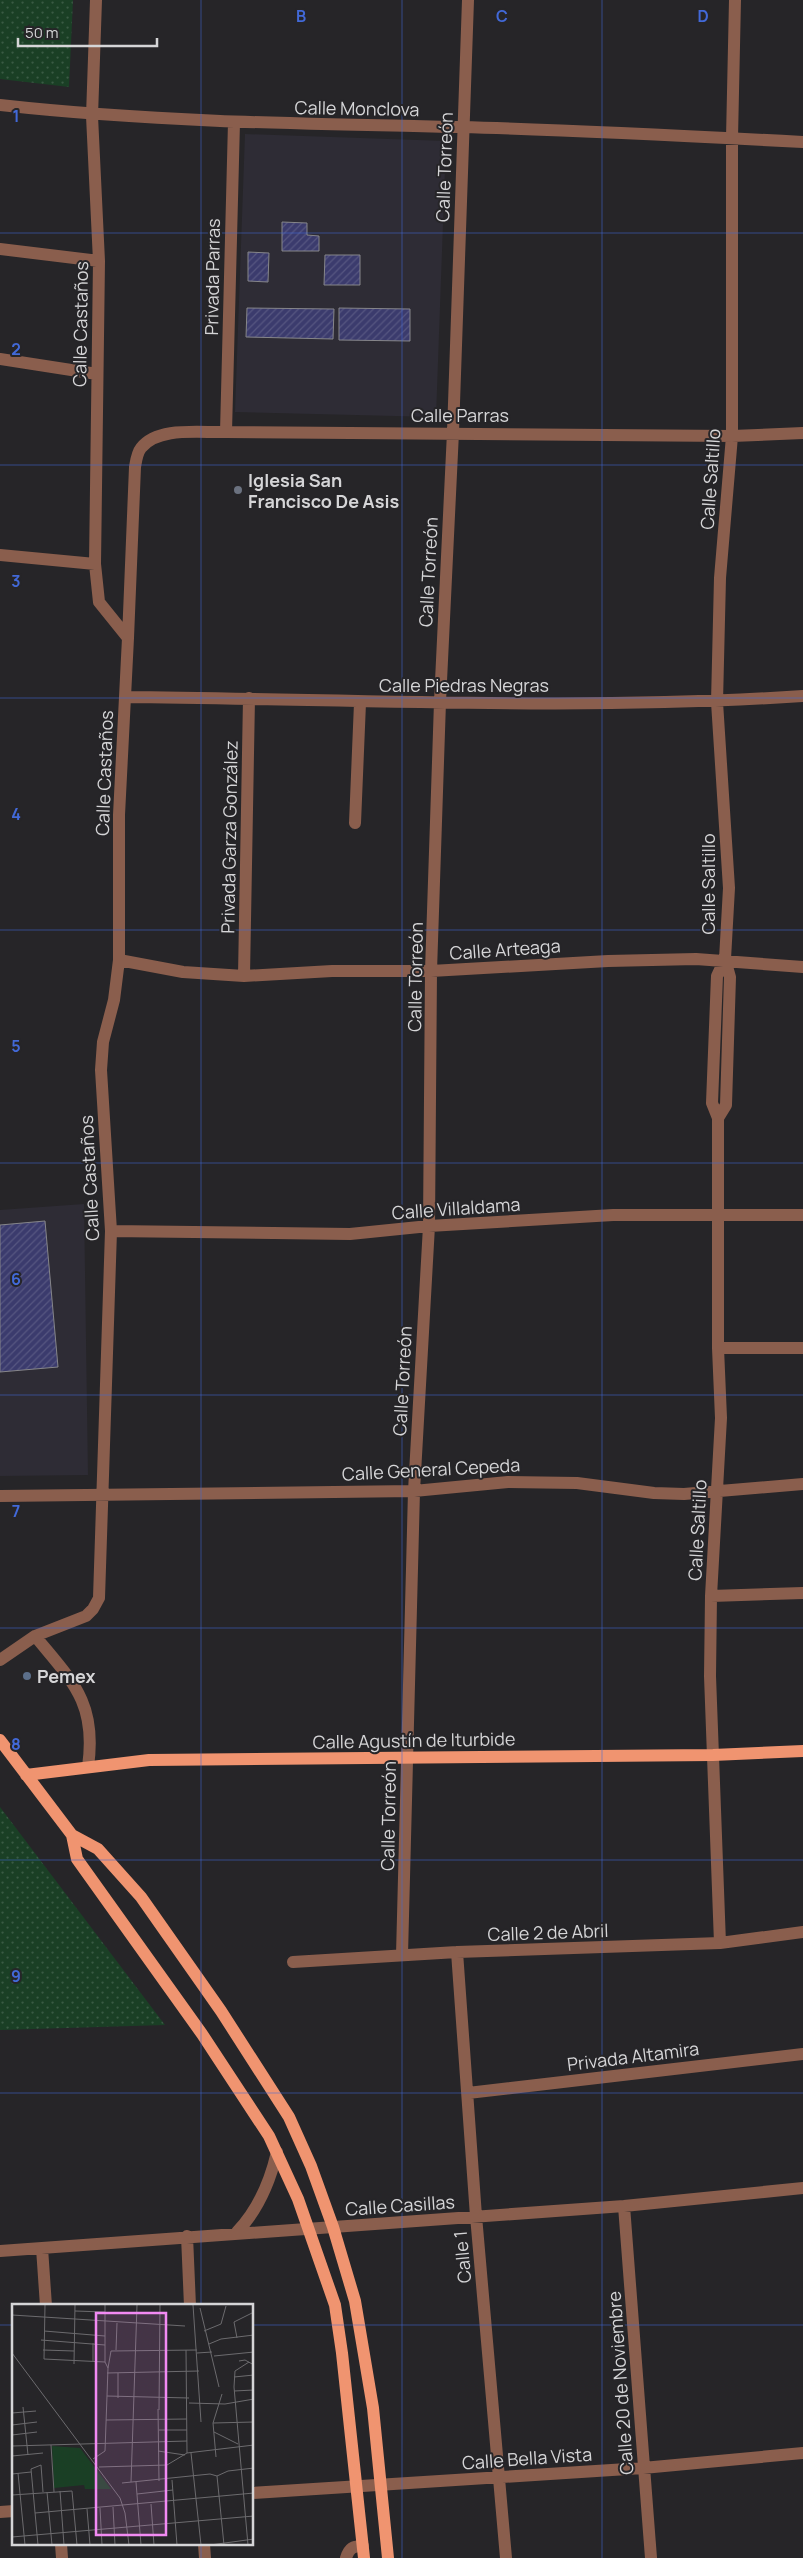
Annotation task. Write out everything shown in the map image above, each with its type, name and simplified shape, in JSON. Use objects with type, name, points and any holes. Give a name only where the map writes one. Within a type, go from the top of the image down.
[{"type":"main road","points":[[0,1740],[72,1834],[98,1849],[140,1897],[220,2011],[289,2118],[311,2166],[333,2227],[355,2301],[365,2351],[382,2484],[388,2558]]},
{"type":"main road","name":"Calle Agustín de Iturbide","points":[[26,1775],[150,1760],[714,1755],[803,1751]]},
{"type":"main road","points":[[72,1834],[77,1858],[202,2034],[277,2152],[308,2227],[335,2305],[364,2552]]},
{"type":"street","name":"Calle Castaños","points":[[96,0],[92,116],[99,261],[95,564],[100,602],[128,638]]},
{"type":"street","name":"Calle Torreón","points":[[402,1955],[414,1491],[429,1226],[432,971],[440,702],[468,0]]},
{"type":"street","name":"Calle Saltillo","points":[[720,1943],[710,1676],[711,1596],[721,1418],[718,1348],[718,1118],[712,1103],[717,976],[725,959],[729,888],[717,702],[720,578],[732,436],[732,138],[735,0]]},
{"type":"street","name":"Calle Monclova","points":[[0,105],[92,116],[463,128],[803,142]]},
{"type":"street","name":"Privada Parras","points":[[226,432],[234,122]]},
{"type":"street","points":[[0,249],[99,261]]},
{"type":"street","points":[[0,359],[97,374]]},
{"type":"street","name":"Calle Parras","points":[[135,467],[140,449],[151,439],[169,434],[226,432],[452,432],[732,436],[803,433]]},
{"type":"street","name":"Calle Castaños","points":[[0,1660],[35,1636],[86,1616],[93,1609],[99,1598],[111,1231],[101,1070],[103,1042],[114,1000],[120,960],[119,815],[135,467]]},
{"type":"street","points":[[0,555],[95,564]]},
{"type":"street","name":"Calle Piedras Negras","points":[[125,697],[249,698],[360,703],[717,702],[803,696]]},
{"type":"street","name":"Privada Garza González","points":[[244,976],[249,698]]},
{"type":"street","points":[[355,823],[360,703]]},
{"type":"street","name":"Calle Arteaga","points":[[120,960],[183,972],[244,976],[332,971],[432,971],[608,961],[725,959],[803,967]]},
{"type":"street","name":"Calle Villaldama","points":[[111,1231],[350,1234],[429,1226],[613,1215],[803,1215]]},
{"type":"street","points":[[718,1348],[803,1348]]},
{"type":"street","name":"Calle General Cepeda","points":[[0,1496],[101,1493],[414,1491],[508,1482],[577,1483],[654,1493],[684,1494],[803,1484]]},
{"type":"street","points":[[711,1596],[803,1593]]},
{"type":"street","points":[[35,1636],[71,1680],[85,1703],[89,1720],[91,1747],[88,1767]]},
{"type":"street","name":"Calle 2 de Abril","points":[[294,1962],[457,1952],[720,1943],[803,1932]]},
{"type":"street","name":"Calle 1","points":[[457,1952],[476,2216],[506,2558]]},
{"type":"street","name":"Privada Altamira","points":[[468,2092],[803,2054]]},
{"type":"street","points":[[237,2232],[249,2219],[258,2204],[270,2177],[277,2152]]},
{"type":"street","name":"Calle Casillas","points":[[0,2251],[237,2232],[624,2206],[803,2188]]},
{"type":"street","name":"Calle 20 de Noviembre","points":[[624,2206],[651,2558]]},
{"type":"street","points":[[187,2236],[190,2304]]},
{"type":"street","points":[[42,2248],[46,2304]]},
{"type":"street","name":"Calle Bella Vista","points":[[254,2492],[643,2468],[803,2453]]},
{"type":"street","points":[[346,2558],[354,2546],[364,2552]]},
{"type":"shaded area","points":[[245,134],[446,141],[436,417],[235,412]]},
{"type":"shaded area","points":[[84,1204],[88,1475],[0,1476],[0,1210]]},
{"type":"green space","points":[[0,0],[73,0],[69,87],[0,79]]},
{"type":"green space","points":[[0,1807],[165,2025],[0,2030]]},
{"type":"building","points":[[282,222],[307,223],[307,235],[319,236],[319,251],[282,251]]},
{"type":"building","points":[[248,252],[269,253],[268,282],[248,281]]},
{"type":"building","points":[[325,255],[360,255],[360,285],[324,285]]},
{"type":"building","points":[[247,308],[334,309],[333,339],[246,337]]},
{"type":"building","points":[[339,308],[410,309],[410,341],[339,340]]},
{"type":"building","points":[[45,1221],[58,1367],[0,1372],[0,1225]]},
{"type":"place","name":"Iglesia San Francisco De Asis","points":[[238,490]]},
{"type":"place","name":"Pemex","points":[[27,1676]]}]
